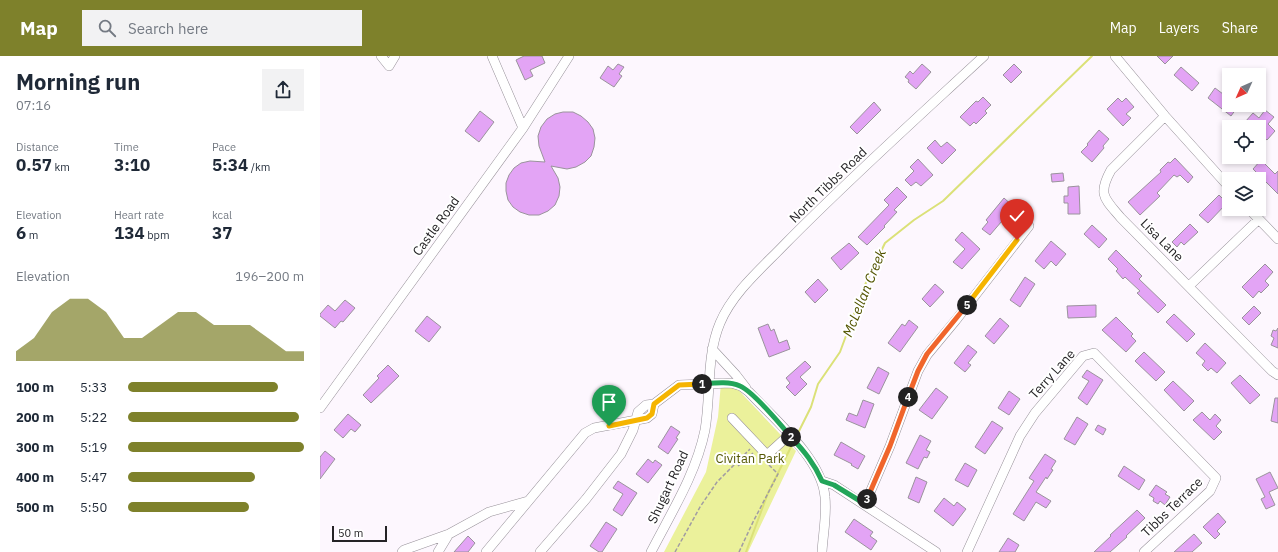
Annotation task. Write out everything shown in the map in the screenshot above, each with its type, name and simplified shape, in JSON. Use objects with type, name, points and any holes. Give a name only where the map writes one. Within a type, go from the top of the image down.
[{"type":"street","points":[[381,56],[389,66],[395,56]]},
{"type":"street","points":[[492,56],[523,128]]},
{"type":"street","name":"Castle Road","points":[[320,408],[523,128],[569,56]]},
{"type":"street","name":"North Tibbs Road","points":[[710,384],[712,348],[720,323],[726,312],[753,277],[813,216],[984,56]]},
{"type":"street","points":[[1118,58],[1166,116],[1222,179]]},
{"type":"street","name":"Lisa Lane","points":[[1166,116],[1111,170],[1103,188],[1106,200],[1121,218],[1272,371],[1278,375]]},
{"type":"street","points":[[1256,216],[1278,239]]},
{"type":"street","points":[[1189,286],[1259,219]]},
{"type":"street","points":[[865,504],[890,446],[918,371],[927,354],[956,320],[1029,226]]},
{"type":"street","points":[[712,348],[749,392],[807,454],[816,468],[822,481],[825,497],[822,552]]},
{"type":"street","name":"Terry Lane","points":[[967,552],[1020,436],[1035,413],[1083,356],[1094,353],[1216,478]]},
{"type":"street","name":"Shugart Road","points":[[651,552],[694,467],[705,429],[710,384]]},
{"type":"street","points":[[540,552],[586,499],[621,454],[637,421],[638,412],[646,405],[654,404],[679,385],[731,384],[741,386],[749,392]]},
{"type":"street","points":[[732,418],[767,455],[790,436]]},
{"type":"street","points":[[486,552],[585,433],[594,428],[637,421]]},
{"type":"street","name":"Tibbs Terrace","points":[[1144,552],[1210,491],[1216,478]]},
{"type":"street","points":[[822,481],[834,485],[865,504],[936,552]]},
{"type":"street","points":[[402,552],[449,534],[489,512],[528,502]]},
{"type":"street","points":[[438,552],[449,534]]},
{"type":"path","points":[[675,552],[696,513],[717,482],[751,448]]},
{"type":"path","points":[[738,466],[755,451]]},
{"type":"path","points":[[739,552],[778,474],[764,460]]},
{"type":"green space","name":"Civitan Park","points":[[728,379],[796,451],[748,552],[664,552],[706,472],[718,417],[721,383]]},
{"type":"building","points":[[524,56],[542,56],[545,63],[530,70],[533,76],[525,80],[516,60]]},
{"type":"building","points":[[1157,56],[1173,56],[1165,64]]},
{"type":"building","points":[[618,64],[624,67],[619,74],[622,76],[614,87],[600,78],[608,66],[613,70]]},
{"type":"building","points":[[922,64],[931,72],[916,89],[905,77],[910,71],[913,74]]},
{"type":"building","points":[[1014,64],[1022,72],[1011,83],[1003,75]]},
{"type":"building","points":[[1181,67],[1199,83],[1192,91],[1174,75]]},
{"type":"building","points":[[1215,88],[1222,93],[1222,109],[1208,98]]},
{"type":"building","points":[[983,97],[991,105],[985,111],[987,113],[976,124],[974,122],[970,126],[960,117],[976,101],[978,102]]},
{"type":"building","points":[[1118,98],[1122,102],[1126,98],[1134,107],[1126,114],[1131,118],[1123,126],[1107,109]]},
{"type":"building","points":[[874,102],[881,110],[857,134],[850,127]]},
{"type":"building","points":[[480,111],[494,122],[479,142],[465,131]]},
{"type":"building","points":[[1266,111],[1274,117],[1268,124],[1275,131],[1267,140],[1266,120],[1247,120],[1253,113],[1259,118]]},
{"type":"building","points":[[573,112],[581,116],[593,129],[595,138],[591,156],[585,162],[576,167],[567,169],[551,166],[558,178],[560,187],[559,196],[555,205],[548,211],[539,215],[529,215],[520,212],[513,207],[508,200],[506,183],[509,175],[514,168],[521,163],[530,161],[545,162],[539,146],[538,136],[541,127],[547,119],[555,114]]},
{"type":"building","points":[[1226,112],[1234,112],[1231,116]]},
{"type":"building","points":[[1099,130],[1109,139],[1103,146],[1104,148],[1092,162],[1081,152]]},
{"type":"building","points":[[935,140],[941,147],[947,142],[956,150],[942,164],[927,148]]},
{"type":"building","points":[[1175,158],[1193,177],[1188,183],[1180,175],[1177,177],[1174,175],[1157,193],[1160,196],[1140,215],[1128,202],[1161,172],[1160,170],[1168,162],[1170,163]]},
{"type":"building","points":[[918,159],[933,175],[921,186],[916,182],[911,186],[905,180],[914,171],[910,167]]},
{"type":"building","points":[[1257,164],[1265,164],[1275,174],[1278,171],[1278,194],[1266,182],[1266,172],[1256,172],[1253,169]]},
{"type":"building","points":[[1063,173],[1064,181],[1052,182],[1051,174]]},
{"type":"building","points":[[1079,186],[1080,214],[1068,214],[1068,203],[1064,203],[1064,196],[1068,196],[1068,187]]},
{"type":"building","points":[[897,187],[907,197],[894,210],[897,212],[884,226],[885,227],[867,245],[858,237],[889,205],[884,200]]},
{"type":"building","points":[[1219,195],[1222,198],[1222,208],[1208,223],[1199,215]]},
{"type":"building","points":[[1004,198],[1014,207],[990,235],[982,229],[988,222],[986,220]]},
{"type":"building","points":[[1190,224],[1198,232],[1184,245],[1181,242],[1177,247],[1172,242]]},
{"type":"building","points":[[1092,225],[1107,239],[1099,248],[1084,234]]},
{"type":"building","points":[[962,232],[980,249],[962,269],[953,262],[965,249],[955,240]]},
{"type":"building","points":[[1051,241],[1066,254],[1056,266],[1051,261],[1044,269],[1035,261]]},
{"type":"building","points":[[849,243],[859,253],[841,270],[831,258]]},
{"type":"building","points":[[1116,250],[1142,276],[1139,279],[1166,305],[1158,313],[1137,293],[1140,291],[1125,277],[1123,279],[1116,271],[1118,269],[1108,259]]},
{"type":"building","points":[[1265,264],[1273,272],[1265,281],[1269,285],[1261,293],[1259,291],[1253,298],[1242,287]]},
{"type":"building","points":[[1025,277],[1035,284],[1020,307],[1010,300]]},
{"type":"building","points":[[818,279],[828,290],[815,303],[805,292]]},
{"type":"building","points":[[935,284],[944,292],[930,307],[922,299]]},
{"type":"building","points":[[345,300],[355,308],[343,322],[341,321],[335,328],[320,316],[320,314],[328,305],[335,311]]},
{"type":"building","points":[[1096,305],[1096,317],[1068,318],[1067,306]]},
{"type":"building","points":[[1254,306],[1261,313],[1249,325],[1242,318]]},
{"type":"building","points":[[1174,314],[1195,334],[1187,342],[1166,322]]},
{"type":"building","points":[[427,316],[441,327],[429,342],[415,331]]},
{"type":"building","points":[[1116,317],[1133,334],[1131,336],[1136,341],[1126,352],[1102,330]]},
{"type":"building","points":[[1000,318],[1009,326],[994,344],[985,336]]},
{"type":"building","points":[[909,320],[918,327],[900,352],[888,343],[902,324],[905,326]]},
{"type":"building","points":[[768,324],[771,331],[774,329],[779,343],[787,340],[790,349],[769,357],[758,328]]},
{"type":"building","points":[[1278,328],[1278,348],[1271,345],[1274,338],[1271,336],[1273,330],[1276,331]]},
{"type":"building","points":[[1205,343],[1226,363],[1217,373],[1211,368],[1208,371],[1202,365],[1205,361],[1196,353]]},
{"type":"building","points":[[968,345],[977,352],[968,363],[971,365],[965,372],[954,363]]},
{"type":"building","points":[[1144,352],[1165,372],[1156,381],[1135,361]]},
{"type":"building","points":[[805,361],[811,367],[800,377],[807,384],[795,396],[786,387],[790,383],[786,378]]},
{"type":"building","points":[[388,365],[399,376],[371,403],[363,395],[379,378],[377,376]]},
{"type":"building","points":[[878,367],[889,373],[879,394],[867,388]]},
{"type":"building","points":[[1087,370],[1103,380],[1087,405],[1078,398],[1089,381],[1082,377]]},
{"type":"building","points":[[1240,375],[1260,395],[1250,404],[1231,383]]},
{"type":"building","points":[[1173,381],[1194,401],[1184,411],[1164,390]]},
{"type":"building","points":[[936,388],[948,397],[932,419],[919,410]]},
{"type":"building","points":[[1009,391],[1020,399],[1009,415],[998,408]]},
{"type":"building","points":[[1275,398],[1278,398],[1278,423],[1271,421]]},
{"type":"building","points":[[863,400],[874,404],[865,428],[846,420],[849,413],[857,416]]},
{"type":"building","points":[[1202,412],[1210,420],[1215,414],[1221,420],[1216,426],[1222,432],[1214,440],[1193,420]]},
{"type":"building","points":[[348,414],[361,425],[355,432],[351,429],[343,438],[334,430]]},
{"type":"building","points":[[1077,417],[1088,424],[1075,445],[1064,439]]},
{"type":"building","points":[[992,421],[1003,428],[985,454],[975,447]]},
{"type":"building","points":[[1098,425],[1106,429],[1103,435],[1095,430]]},
{"type":"building","points":[[671,426],[680,432],[676,438],[678,439],[668,454],[658,447]]},
{"type":"building","points":[[920,435],[931,441],[926,450],[930,452],[927,458],[924,457],[918,469],[906,463]]},
{"type":"building","points":[[841,442],[865,456],[858,469],[851,465],[852,464],[834,455]]},
{"type":"building","points":[[325,451],[335,459],[320,479],[320,457]]},
{"type":"building","points":[[1045,454],[1056,461],[1051,469],[1053,470],[1047,479],[1046,477],[1036,492],[1051,501],[1046,508],[1036,502],[1024,521],[1013,514],[1034,481],[1029,478]]},
{"type":"building","points":[[648,459],[653,463],[655,460],[662,465],[648,483],[636,474]]},
{"type":"building","points":[[965,463],[977,470],[968,487],[955,480]]},
{"type":"building","points":[[1124,466],[1145,480],[1139,490],[1118,476]]},
{"type":"building","points":[[1270,472],[1278,488],[1269,492],[1275,505],[1266,509],[1261,499],[1265,497],[1256,479]]},
{"type":"building","points":[[916,477],[927,482],[919,503],[908,498]]},
{"type":"building","points":[[618,481],[637,493],[622,516],[613,510],[623,494],[613,488]]},
{"type":"building","points":[[1156,485],[1167,492],[1165,494],[1170,497],[1165,505],[1160,501],[1158,504],[1153,501],[1154,498],[1149,495]]},
{"type":"building","points":[[944,498],[954,506],[957,502],[966,509],[953,526],[934,511]]},
{"type":"building","points":[[1137,510],[1145,518],[1126,536],[1127,537],[1110,552],[1094,552],[1111,536],[1110,535]]},
{"type":"building","points":[[1218,513],[1226,522],[1217,531],[1220,534],[1215,539],[1203,527]]},
{"type":"building","points":[[854,519],[873,532],[870,536],[877,541],[871,550],[845,532]]},
{"type":"building","points":[[606,522],[617,529],[602,552],[599,552],[590,546]]},
{"type":"building","points":[[1194,534],[1202,543],[1192,552],[1174,552]]},
{"type":"building","points":[[468,536],[475,543],[468,552],[454,552]]},
{"type":"building","points":[[1008,538],[1019,545],[1015,552],[999,552]]},
{"type":"waterway","name":"McLellan Creek","points":[[796,437],[811,407],[818,384],[840,352],[864,287],[885,243],[914,220],[943,201],[1092,56]]},
{"type":"waterway","name":"McLellan Creek","points":[[746,552],[768,493],[793,443]]},
{"type":"route","points":[[609,426],[647,418],[652,414],[654,404],[679,385],[731,384],[741,386],[749,392],[807,454],[822,481],[834,485],[865,504],[890,446],[918,371],[927,354],[956,320],[1017,240]]}]
